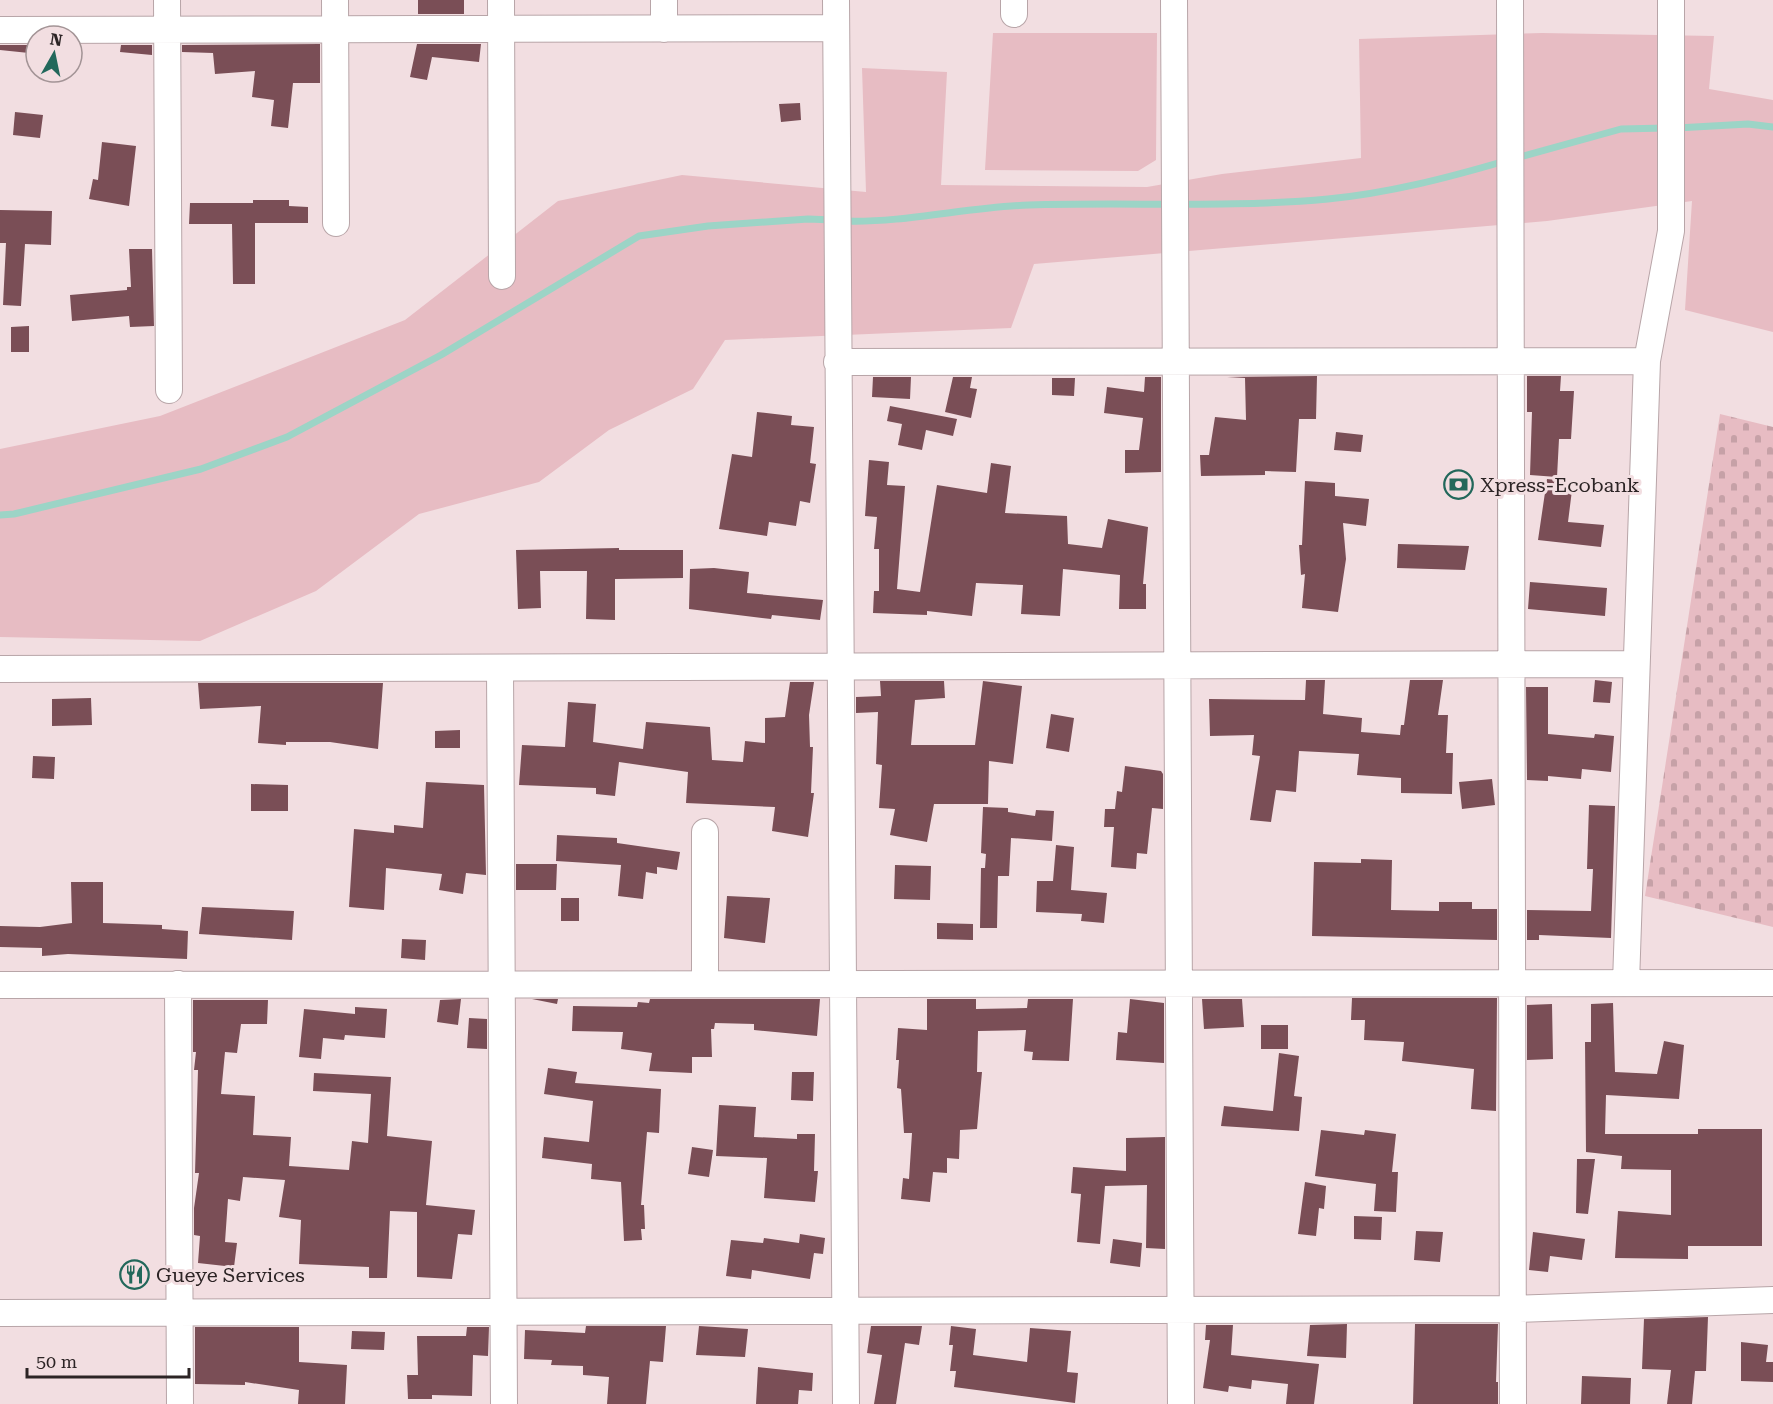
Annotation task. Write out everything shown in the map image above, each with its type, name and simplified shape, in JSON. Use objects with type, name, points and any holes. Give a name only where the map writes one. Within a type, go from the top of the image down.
[{"type":"street","points":[[167,0],[169,390]]},
{"type":"street","points":[[335,0],[336,223]]},
{"type":"street","points":[[501,0],[502,276]]},
{"type":"street","points":[[664,0],[664,29]]},
{"type":"street","points":[[836,0],[846,1404]]},
{"type":"street","points":[[1174,0],[1181,1404]]},
{"type":"street","points":[[1510,0],[1513,1404]]},
{"type":"street","points":[[1626,983],[1647,361],[1671,231],[1671,0]]},
{"type":"street","points":[[0,30],[836,28]]},
{"type":"street","points":[[837,362],[1647,361]]},
{"type":"street","points":[[0,669],[1636,664]]},
{"type":"street","points":[[500,668],[504,1404]]},
{"type":"street","points":[[705,832],[705,983]]},
{"type":"street","points":[[0,985],[842,982],[1773,983]]},
{"type":"street","points":[[178,984],[180,1404]]},
{"type":"street","points":[[0,1313],[1513,1309],[1773,1300]]},
{"type":"green space","points":[[993,33],[1157,33],[1156,160],[1138,171],[985,170]]},
{"type":"green space","points":[[1542,33],[1714,36],[1709,89],[1773,100],[1773,332],[1685,310],[1692,201],[1547,221],[1034,264],[1011,328],[725,340],[693,389],[609,430],[539,482],[419,514],[316,591],[200,641],[0,637],[0,449],[160,416],[405,320],[558,201],[682,175],[866,192],[862,68],[947,72],[941,185],[1147,187],[1222,174],[1361,158],[1359,39]]},
{"type":"green space","points":[[1720,414],[1773,427],[1773,927],[1645,896]]},
{"type":"building","points":[[418,0],[464,0],[464,14],[418,14]]},
{"type":"building","points":[[320,44],[320,83],[293,83],[288,128],[271,126],[274,100],[252,97],[255,71],[215,74],[213,53],[182,52],[182,45]]},
{"type":"building","points":[[417,44],[481,44],[479,62],[432,57],[427,80],[410,77]]},
{"type":"building","points":[[0,45],[24,45],[24,52],[0,50]]},
{"type":"building","points":[[121,45],[152,45],[152,55],[120,52]]},
{"type":"building","points":[[800,103],[801,120],[781,122],[779,104]]},
{"type":"building","points":[[15,112],[43,115],[40,138],[13,135]]},
{"type":"building","points":[[102,142],[136,146],[129,206],[89,199],[93,179],[98,180]]},
{"type":"building","points":[[253,200],[289,200],[289,206],[308,207],[308,223],[255,223],[255,284],[233,284],[232,224],[189,224],[190,203],[253,203]]},
{"type":"building","points":[[0,210],[52,211],[51,245],[25,244],[21,306],[3,305],[6,243],[0,243]]},
{"type":"building","points":[[129,249],[152,249],[154,326],[130,327],[129,316],[72,321],[70,295],[127,290],[127,287],[131,287]]},
{"type":"building","points":[[29,326],[29,352],[11,352],[11,327]]},
{"type":"building","points":[[1317,376],[1316,419],[1299,419],[1296,472],[1265,471],[1265,475],[1201,476],[1200,455],[1209,455],[1215,417],[1246,420],[1245,378],[1227,377]]},
{"type":"building","points":[[1527,376],[1561,376],[1560,391],[1574,391],[1571,439],[1559,439],[1557,477],[1530,475],[1532,412],[1527,412]]},
{"type":"building","points":[[873,377],[911,377],[910,399],[872,397]]},
{"type":"building","points":[[953,377],[972,377],[970,388],[977,389],[971,418],[945,412]]},
{"type":"building","points":[[1145,377],[1161,377],[1161,472],[1125,473],[1125,450],[1139,450],[1143,418],[1104,413],[1107,387],[1144,392]]},
{"type":"building","points":[[1052,378],[1075,378],[1074,396],[1052,395]]},
{"type":"building","points":[[890,406],[957,419],[953,436],[926,430],[922,450],[898,445],[902,424],[887,421]]},
{"type":"building","points":[[757,412],[792,416],[791,425],[814,427],[810,463],[816,464],[810,503],[800,501],[796,526],[769,522],[767,536],[719,529],[732,454],[752,457]]},
{"type":"building","points":[[1336,432],[1363,435],[1361,452],[1334,450]]},
{"type":"building","points":[[869,460],[889,462],[887,485],[905,486],[897,589],[920,592],[937,485],[987,493],[991,463],[1011,466],[1005,513],[1067,516],[1068,544],[1102,548],[1108,519],[1148,527],[1143,584],[1146,584],[1146,609],[1119,609],[1120,575],[1063,569],[1060,616],[1021,614],[1023,585],[976,583],[972,616],[927,611],[927,615],[873,613],[874,591],[879,591],[879,549],[874,549],[877,517],[865,516]]},
{"type":"building","points":[[1547,479],[1573,482],[1568,522],[1604,525],[1601,547],[1538,540]]},
{"type":"building","points":[[1305,481],[1335,483],[1335,496],[1369,499],[1366,526],[1343,523],[1346,559],[1338,612],[1302,608],[1305,574],[1301,575],[1299,545],[1302,545]]},
{"type":"building","points":[[1398,544],[1469,546],[1465,570],[1397,568]]},
{"type":"building","points":[[619,548],[619,550],[683,550],[683,578],[615,579],[615,620],[586,619],[587,571],[540,571],[541,608],[518,609],[516,550]]},
{"type":"building","points":[[714,568],[749,572],[747,593],[823,600],[820,620],[772,615],[771,619],[689,609],[690,569]]},
{"type":"building","points":[[1530,582],[1607,588],[1605,616],[1528,609]]},
{"type":"building","points":[[1306,680],[1325,680],[1323,714],[1362,718],[1361,732],[1400,735],[1401,725],[1404,725],[1410,680],[1443,680],[1438,715],[1448,715],[1446,753],[1453,753],[1452,794],[1401,793],[1401,778],[1357,775],[1359,754],[1299,751],[1296,792],[1276,790],[1271,822],[1250,820],[1260,756],[1252,755],[1254,735],[1210,736],[1209,699],[1305,700]]},
{"type":"building","points":[[1595,680],[1612,682],[1610,703],[1593,702]]},
{"type":"building","points":[[880,681],[944,681],[945,698],[915,700],[911,745],[975,745],[983,681],[1022,686],[1013,764],[989,761],[988,804],[934,804],[927,842],[890,835],[895,809],[879,808],[882,765],[876,764],[878,712],[856,713],[856,697],[881,696]]},
{"type":"building","points":[[790,682],[814,682],[809,715],[810,747],[813,747],[811,793],[814,793],[808,837],[772,831],[775,807],[686,803],[688,772],[619,762],[615,796],[596,794],[596,788],[519,785],[522,745],[565,747],[568,702],[596,704],[593,742],[643,749],[646,722],[710,727],[712,760],[743,762],[745,741],[765,743],[765,718],[785,717]]},
{"type":"building","points":[[198,683],[383,683],[378,749],[330,742],[286,742],[286,745],[258,743],[261,706],[200,709]]},
{"type":"building","points":[[1526,687],[1548,687],[1548,734],[1594,738],[1595,734],[1614,736],[1611,772],[1582,769],[1581,779],[1548,776],[1548,781],[1527,780]]},
{"type":"building","points":[[91,698],[92,725],[52,726],[52,699]]},
{"type":"building","points":[[1051,714],[1074,718],[1069,752],[1046,748]]},
{"type":"building","points":[[460,730],[460,748],[435,748],[435,731]]},
{"type":"building","points":[[33,756],[55,757],[54,779],[32,778]]},
{"type":"building","points":[[1125,766],[1161,771],[1163,774],[1163,809],[1152,808],[1147,854],[1137,853],[1136,869],[1111,867],[1114,827],[1104,827],[1105,809],[1115,809],[1117,791],[1122,792]]},
{"type":"building","points":[[1492,779],[1495,805],[1462,809],[1459,782]]},
{"type":"building","points":[[426,782],[484,785],[486,875],[466,873],[463,894],[439,890],[442,874],[386,868],[384,910],[349,907],[354,829],[394,833],[394,825],[423,828]]},
{"type":"building","points":[[251,784],[288,785],[288,811],[251,811]]},
{"type":"building","points":[[1589,805],[1615,806],[1611,938],[1539,935],[1539,940],[1527,940],[1527,910],[1591,911],[1593,869],[1587,869]]},
{"type":"building","points":[[983,807],[1008,808],[1008,812],[1035,816],[1036,810],[1054,811],[1052,841],[1011,838],[1009,876],[998,876],[997,928],[980,928],[981,868],[985,868],[986,854],[981,853]]},
{"type":"building","points":[[557,835],[617,838],[617,843],[680,852],[677,870],[657,867],[657,874],[646,872],[643,899],[618,896],[621,865],[556,861]]},
{"type":"building","points":[[1056,845],[1074,847],[1071,890],[1107,893],[1104,923],[1081,921],[1082,914],[1036,912],[1037,881],[1053,881]]},
{"type":"building","points":[[1361,859],[1392,860],[1391,910],[1439,911],[1439,902],[1472,902],[1472,909],[1497,909],[1497,940],[1312,936],[1314,862],[1361,863]]},
{"type":"building","points":[[516,864],[557,864],[556,890],[516,890]]},
{"type":"building","points":[[895,865],[931,866],[930,900],[894,899]]},
{"type":"building","points":[[71,882],[103,882],[103,923],[162,925],[162,929],[188,931],[187,959],[68,954],[42,956],[42,948],[0,947],[0,926],[40,927],[72,923]]},
{"type":"building","points":[[727,896],[770,898],[765,943],[724,938]]},
{"type":"building","points":[[561,898],[579,898],[579,921],[561,921]]},
{"type":"building","points":[[202,907],[294,911],[292,940],[199,934]]},
{"type":"building","points":[[937,923],[973,924],[973,940],[937,939]]},
{"type":"building","points":[[402,939],[426,940],[425,960],[401,958]]},
{"type":"building","points":[[1352,998],[1497,998],[1496,1111],[1471,1109],[1474,1069],[1402,1061],[1404,1042],[1364,1040],[1365,1020],[1351,1020]]},
{"type":"building","points":[[461,999],[458,1025],[437,1022],[440,1000]]},
{"type":"building","points":[[532,999],[558,999],[557,1004]]},
{"type":"building","points":[[650,999],[820,999],[817,1036],[754,1030],[754,1024],[715,1023],[714,1029],[711,1029],[712,1057],[692,1057],[692,1073],[649,1071],[652,1053],[621,1049],[623,1032],[572,1031],[573,1006],[637,1007],[638,1002],[649,1003]]},
{"type":"building","points":[[927,999],[976,999],[976,1009],[1027,1008],[1028,999],[1073,999],[1069,1061],[1032,1060],[1033,1052],[1024,1051],[1026,1030],[978,1031],[977,1072],[982,1072],[977,1129],[960,1130],[959,1159],[947,1158],[947,1173],[933,1172],[930,1202],[901,1199],[903,1178],[909,1179],[912,1133],[904,1133],[901,1089],[897,1088],[899,1060],[896,1060],[898,1028],[927,1030]]},
{"type":"building","points":[[1130,999],[1164,1003],[1164,1063],[1116,1060],[1118,1032],[1127,1033]]},
{"type":"building","points":[[1202,999],[1242,999],[1244,1027],[1204,1029]]},
{"type":"building","points":[[193,1000],[268,1000],[267,1024],[241,1024],[237,1053],[225,1052],[221,1094],[255,1096],[253,1135],[291,1137],[289,1166],[349,1170],[352,1141],[368,1143],[371,1094],[313,1091],[314,1073],[391,1077],[387,1136],[432,1141],[426,1205],[475,1210],[472,1235],[458,1234],[452,1279],[417,1277],[417,1212],[390,1211],[387,1278],[369,1278],[369,1267],[299,1264],[301,1220],[279,1217],[285,1180],[243,1177],[240,1201],[228,1199],[225,1242],[237,1243],[234,1267],[198,1263],[200,1236],[194,1235],[194,1208],[199,1173],[195,1173],[198,1070],[194,1070],[196,1052],[193,1052]]},
{"type":"building","points":[[1613,1003],[1615,1072],[1657,1074],[1664,1041],[1684,1045],[1679,1099],[1606,1095],[1605,1134],[1698,1134],[1698,1129],[1762,1129],[1762,1246],[1688,1246],[1688,1259],[1615,1258],[1618,1211],[1671,1215],[1671,1170],[1621,1169],[1622,1156],[1586,1152],[1585,1042],[1591,1042],[1591,1004]]},
{"type":"building","points":[[1552,1004],[1553,1059],[1527,1060],[1527,1005]]},
{"type":"building","points":[[355,1007],[387,1009],[385,1038],[345,1035],[344,1040],[323,1038],[321,1059],[299,1057],[304,1009],[355,1014]]},
{"type":"building","points":[[469,1018],[487,1019],[487,1049],[467,1048]]},
{"type":"building","points":[[1261,1025],[1288,1025],[1288,1049],[1261,1049]]},
{"type":"building","points":[[1279,1053],[1299,1056],[1294,1096],[1302,1097],[1299,1131],[1221,1126],[1224,1106],[1273,1111]]},
{"type":"building","points":[[548,1068],[577,1072],[575,1083],[661,1089],[659,1133],[647,1132],[641,1205],[644,1205],[645,1229],[641,1229],[642,1240],[624,1241],[621,1182],[591,1179],[592,1164],[542,1158],[544,1137],[589,1142],[593,1101],[544,1094]]},
{"type":"building","points":[[792,1072],[814,1072],[813,1101],[791,1100]]},
{"type":"building","points":[[719,1105],[756,1107],[754,1137],[797,1139],[797,1134],[815,1134],[814,1171],[818,1171],[815,1202],[764,1198],[767,1158],[716,1156]]},
{"type":"building","points":[[1321,1130],[1364,1135],[1365,1130],[1396,1134],[1392,1172],[1398,1172],[1396,1212],[1374,1211],[1376,1184],[1315,1176]]},
{"type":"building","points":[[1165,1137],[1165,1249],[1146,1248],[1147,1185],[1105,1186],[1100,1244],[1077,1242],[1081,1194],[1071,1193],[1073,1167],[1126,1171],[1126,1138]]},
{"type":"building","points":[[692,1147],[713,1150],[709,1177],[688,1174]]},
{"type":"building","points":[[1577,1159],[1595,1159],[1588,1214],[1576,1213]]},
{"type":"building","points":[[1305,1182],[1326,1186],[1324,1209],[1319,1208],[1316,1236],[1298,1234]]},
{"type":"building","points":[[1354,1216],[1382,1217],[1381,1240],[1354,1239]]},
{"type":"building","points":[[1416,1231],[1443,1232],[1440,1262],[1414,1260]]},
{"type":"building","points":[[1533,1232],[1585,1239],[1582,1260],[1550,1256],[1548,1272],[1529,1270]]},
{"type":"building","points":[[800,1234],[825,1238],[823,1254],[814,1253],[810,1279],[752,1270],[751,1279],[726,1276],[731,1240],[763,1243],[764,1238],[799,1243]]},
{"type":"building","points":[[1113,1239],[1142,1243],[1140,1267],[1110,1263]]},
{"type":"building","points":[[1708,1317],[1706,1371],[1695,1371],[1692,1404],[1667,1404],[1671,1370],[1642,1369],[1644,1319]]},
{"type":"building","points":[[1347,1324],[1346,1358],[1307,1356],[1310,1325]]},
{"type":"building","points":[[1415,1324],[1498,1324],[1496,1382],[1498,1382],[1498,1404],[1413,1404]]},
{"type":"building","points":[[1206,1325],[1233,1325],[1231,1355],[1319,1364],[1314,1404],[1286,1404],[1288,1384],[1252,1380],[1251,1389],[1229,1386],[1228,1392],[1203,1388],[1210,1340],[1205,1340]]},
{"type":"building","points":[[586,1326],[666,1326],[663,1362],[650,1361],[646,1404],[607,1404],[609,1377],[583,1375],[583,1366],[551,1365],[552,1360],[524,1359],[525,1330],[585,1333]]},
{"type":"building","points":[[699,1326],[748,1329],[745,1357],[696,1355]]},
{"type":"building","points":[[871,1326],[922,1326],[919,1345],[905,1343],[896,1404],[874,1404],[882,1355],[867,1353]]},
{"type":"building","points":[[951,1326],[976,1329],[973,1355],[1027,1362],[1030,1328],[1071,1331],[1067,1372],[1078,1373],[1075,1403],[954,1387],[956,1371],[950,1371],[953,1345],[949,1345]]},
{"type":"building","points":[[195,1327],[299,1327],[299,1362],[347,1365],[345,1404],[298,1404],[299,1390],[245,1382],[245,1385],[195,1384]]},
{"type":"building","points":[[467,1327],[489,1327],[488,1356],[473,1355],[472,1396],[432,1395],[432,1399],[408,1399],[407,1375],[418,1375],[417,1336],[466,1336]]},
{"type":"building","points":[[352,1331],[385,1332],[384,1350],[351,1349]]},
{"type":"building","points":[[1741,1342],[1768,1345],[1766,1362],[1773,1362],[1773,1382],[1741,1381]]},
{"type":"building","points":[[758,1367],[813,1373],[812,1391],[799,1390],[798,1404],[756,1404]]},
{"type":"building","points":[[1582,1376],[1631,1378],[1630,1404],[1581,1404]]},
{"type":"waterway","points":[[1677,128],[1748,124],[1773,127]]},
{"type":"waterway","points":[[1516,158],[1621,129],[1666,128]]},
{"type":"waterway","points":[[844,221],[890,220],[1006,206],[1216,204],[1328,199],[1418,184],[1505,161]]},
{"type":"waterway","points":[[0,515],[14,514],[201,469],[287,437],[441,355],[639,236],[708,226],[808,219],[833,220]]},
{"type":"place","name":"Xpress-Ecobank","points":[[1459,485]]},
{"type":"place","name":"Gueye Services","points":[[135,1275]]}]
